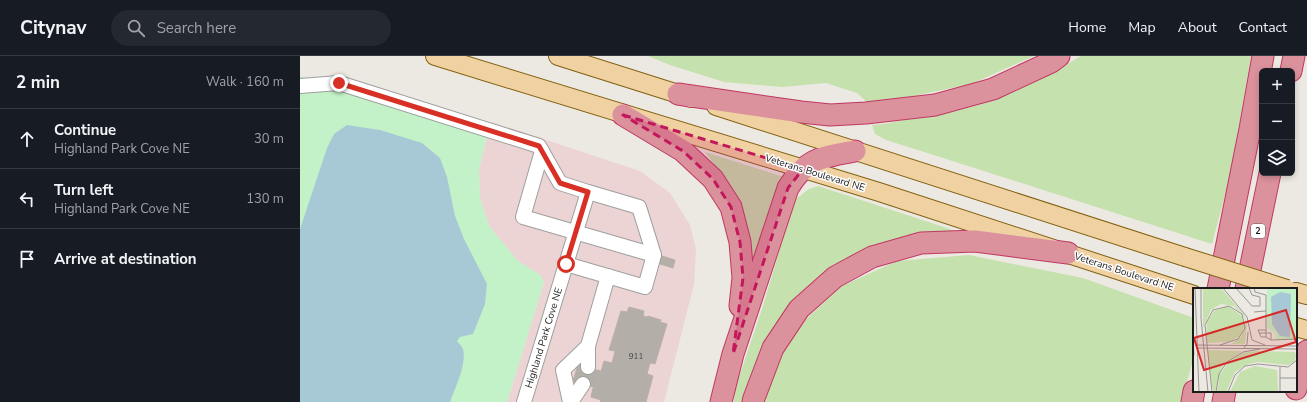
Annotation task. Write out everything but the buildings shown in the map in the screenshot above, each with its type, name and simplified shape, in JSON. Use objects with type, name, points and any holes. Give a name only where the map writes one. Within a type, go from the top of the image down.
[{"type":"highway","points":[[678,94],[830,115],[866,113],[935,105],[992,89],[1051,62],[1060,56]]},
{"type":"highway","points":[[1218,288],[1247,144],[1262,56]]},
{"type":"highway","points":[[1292,68],[1294,56]]},
{"type":"highway","points":[[623,115],[683,151],[713,179],[731,207],[740,242],[743,278],[740,310],[733,354]]},
{"type":"highway","points":[[721,402],[733,354],[788,188],[795,177],[812,161],[828,156],[855,151]]},
{"type":"highway","name":"2","points":[[1246,288],[1269,176]]},
{"type":"highway","points":[[753,402],[773,348],[799,309],[835,277],[872,257],[920,242],[975,241],[1068,253]]},
{"type":"highway","points":[[1297,386],[1307,351]]},
{"type":"highway","points":[[1192,402],[1194,392]]},
{"type":"highway","points":[[1223,402],[1225,392]]},
{"type":"highway","points":[[1292,402],[1295,392]]},
{"type":"main road","name":"Veterans Boulevard NE","points":[[435,56],[623,115],[803,169],[1068,253],[1193,295]]},
{"type":"main road","points":[[558,56],[1284,288]]},
{"type":"main road","points":[[1297,292],[1307,295]]},
{"type":"main road","points":[[1297,327],[1307,330]]},
{"type":"lane","points":[[300,86],[339,83],[539,146],[560,183]]},
{"type":"lane","points":[[542,151],[523,217],[654,255]]},
{"type":"lane","points":[[535,175],[639,207],[654,255],[645,287],[566,264]]},
{"type":"lane","name":"Highland Park Cove NE","points":[[524,402],[588,192]]},
{"type":"lane","points":[[588,368],[588,346],[608,276]]},
{"type":"lane","points":[[571,402],[563,370],[588,346]]},
{"type":"lane","points":[[571,402],[583,384]]},
{"type":"highlighted area","points":[[623,115],[803,169],[788,188],[733,354],[743,278],[740,242],[731,207],[713,179],[683,151]]},
{"type":"shaded area","points":[[492,122],[640,171],[670,193],[690,225],[696,249],[694,284],[664,402],[507,402],[544,282],[540,275],[518,261],[489,226],[480,198],[479,169]]},
{"type":"green space","points":[[648,56],[1034,56],[971,84],[870,105],[857,93],[826,83],[782,87],[724,82],[670,65]]},
{"type":"green space","points":[[1081,56],[1251,56],[1230,176],[1212,244],[886,140],[875,134],[872,125],[956,111],[1005,95],[1052,73]]},
{"type":"green space","points":[[300,76],[487,136],[479,169],[480,198],[489,226],[518,261],[540,275],[544,282],[507,402],[300,402]]},
{"type":"green space","points":[[705,152],[784,177],[754,267],[742,213],[729,185]]},
{"type":"green space","points":[[818,186],[950,229],[959,235],[919,233],[878,244],[831,267],[782,316],[744,392],[743,402],[734,402],[735,389],[762,309],[796,199],[809,189]]},
{"type":"green space","points":[[969,255],[1083,278],[1193,318],[1193,360],[1181,402],[765,402],[773,366],[802,323],[842,286],[897,261]]},
{"type":"water","points":[[347,125],[380,130],[422,143],[440,158],[447,177],[455,216],[464,239],[487,284],[485,304],[473,334],[460,337],[457,341],[463,349],[464,355],[460,376],[450,402],[300,402],[300,229],[327,148],[334,134]]},
{"type":"route","points":[[339,83],[539,146],[560,183],[588,192],[566,264]]}]
